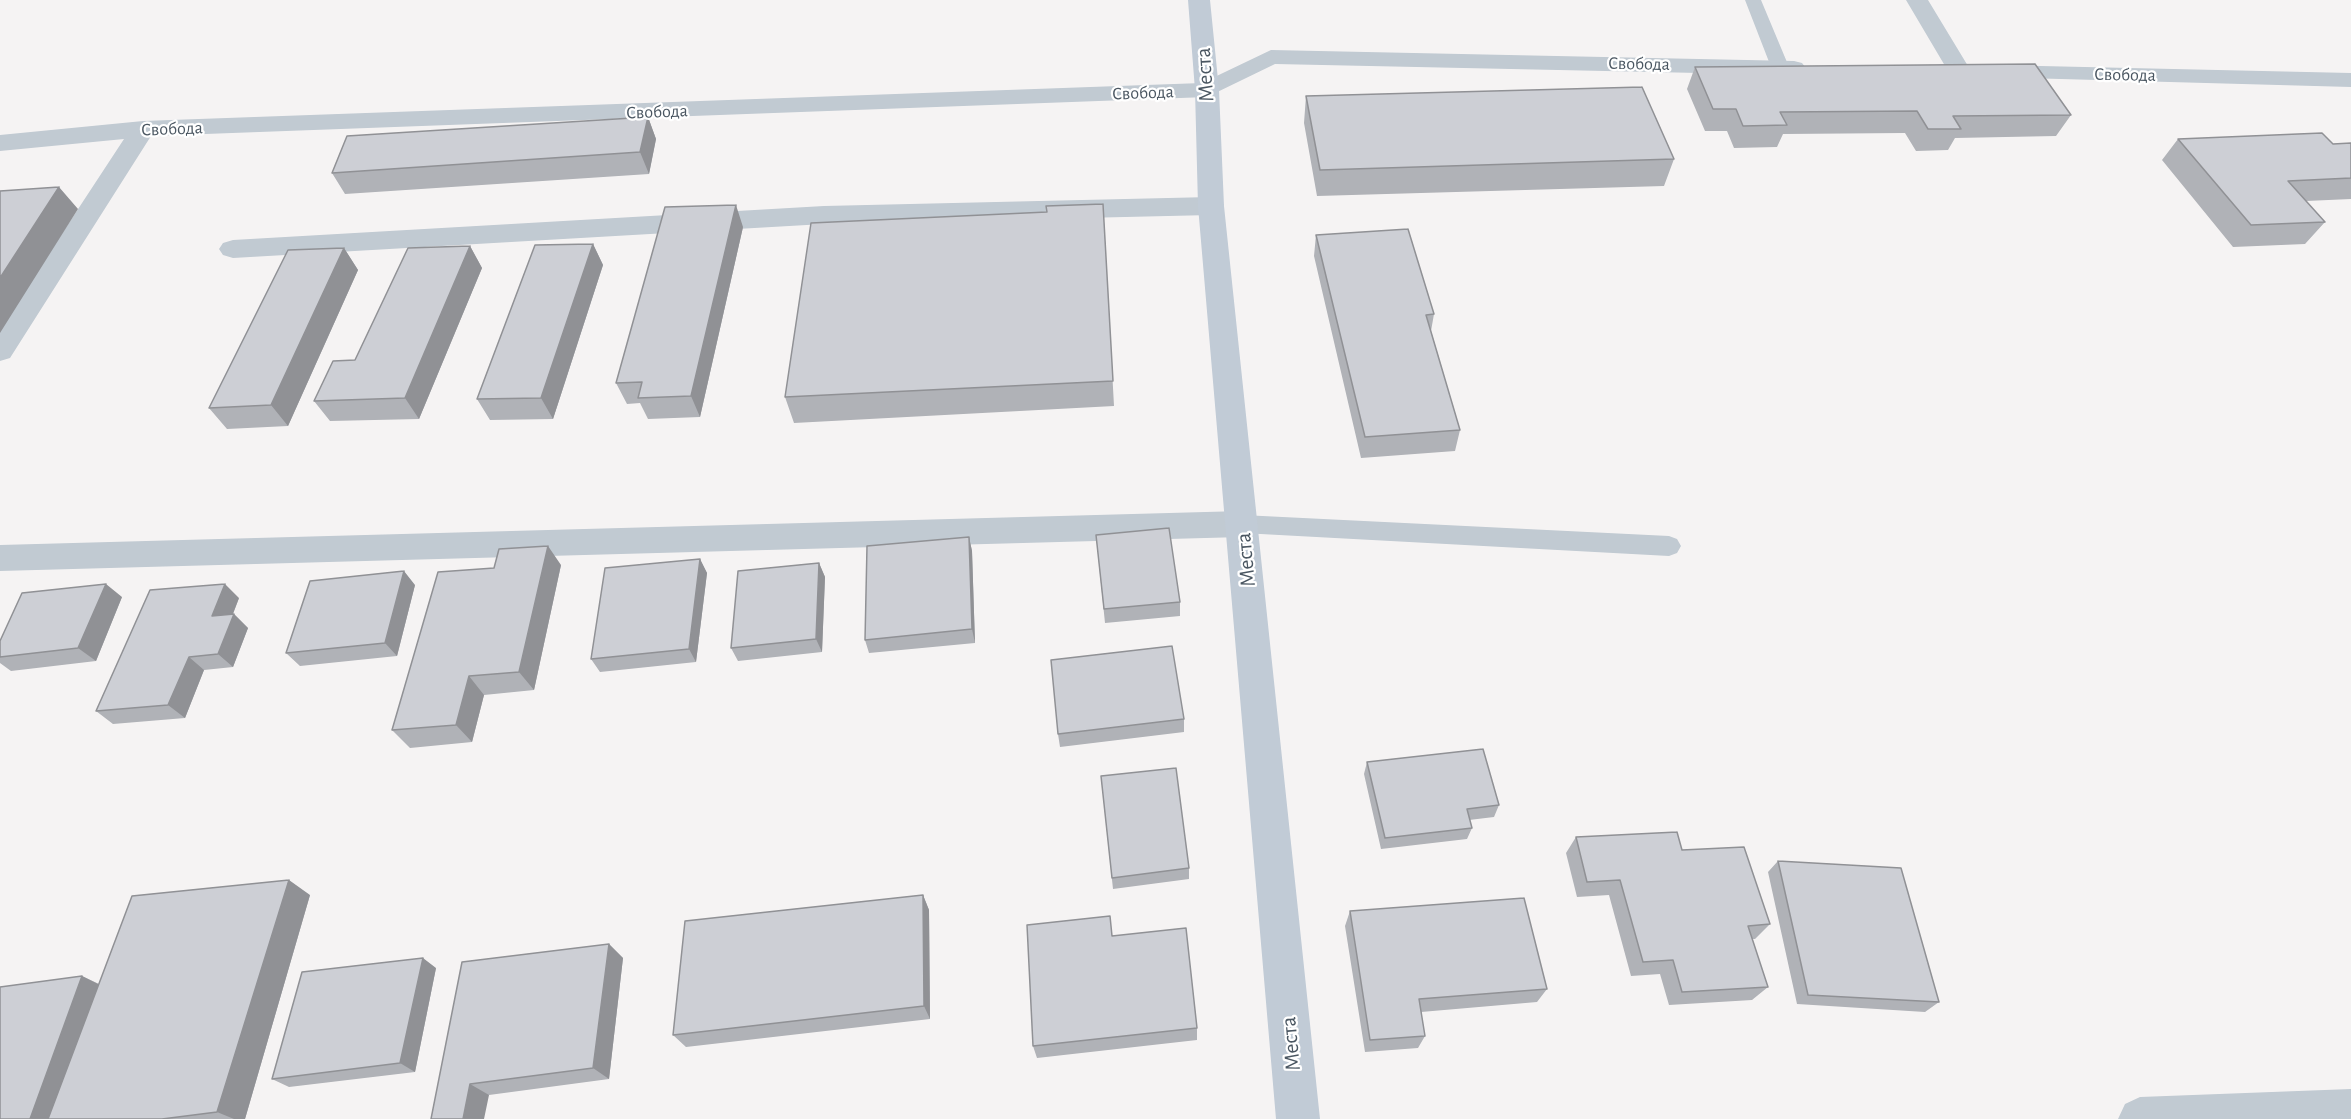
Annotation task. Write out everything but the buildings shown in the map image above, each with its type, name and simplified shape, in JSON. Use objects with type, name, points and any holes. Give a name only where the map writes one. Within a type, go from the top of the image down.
[{"type":"street","name":"Места","points":[[1199,0],[1207,90],[1211,206],[1298,1119]]},
{"type":"street","name":"Свобода","points":[[1917,0],[1947,71],[2351,80]]},
{"type":"street","name":"Свобода","points":[[0,143],[143,129],[1207,90],[1271,57],[1816,68]]},
{"type":"street","points":[[0,351],[143,129]]},
{"type":"street","points":[[233,249],[824,214],[1211,206]]},
{"type":"street","points":[[0,558],[1242,524]]},
{"type":"street","points":[[2140,1119],[2351,1111]]},
{"type":"lane","points":[[1753,0],[1780,67]]},
{"type":"lane","points":[[1242,524],[1669,546]]}]
